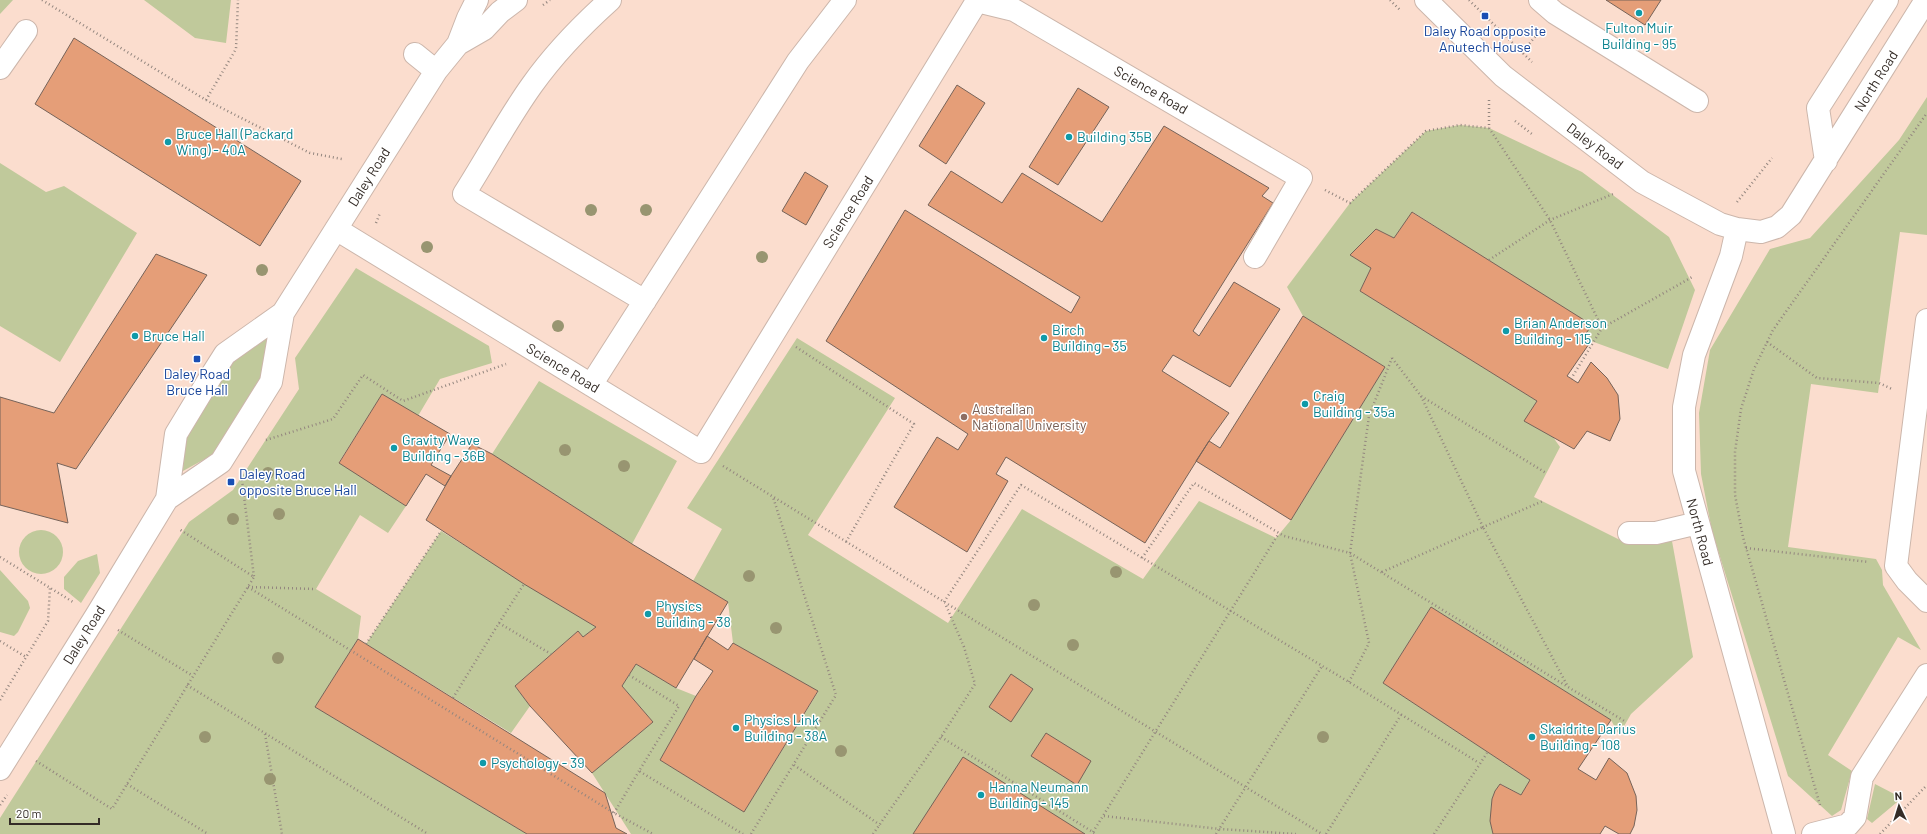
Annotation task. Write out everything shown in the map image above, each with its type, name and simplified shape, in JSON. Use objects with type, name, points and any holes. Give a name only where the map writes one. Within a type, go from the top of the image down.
[{"type":"street","name":"Daley Road","points":[[0,769],[167,499],[176,434],[213,373],[225,354],[282,313],[436,71],[458,44],[477,0]]},
{"type":"street","name":"Daley Road","points":[[458,44],[484,29],[500,12],[516,0]]},
{"type":"street","points":[[610,0],[590,18],[552,59],[531,86],[464,194],[645,301]]},
{"type":"street","points":[[591,385],[798,61],[845,0]]},
{"type":"street","name":"Daley Road","points":[[1426,0],[1503,76],[1642,182],[1728,226],[1761,232],[1777,227],[1791,215]]},
{"type":"street","points":[[1540,0],[1555,13],[1698,101]]},
{"type":"street","points":[[1826,161],[1818,108],[1887,0]]},
{"type":"street","name":"North Road","points":[[1791,215],[1926,0]]},
{"type":"street","name":"Science Road","points":[[336,229],[701,452],[977,1],[1014,10],[1301,178],[1255,257]]},
{"type":"street","points":[[0,68],[26,31]]},
{"type":"street","points":[[414,54],[436,71]]},
{"type":"street","name":"North Road","points":[[1728,226],[1731,256],[1694,354],[1684,407],[1684,471],[1784,834]]},
{"type":"street","name":"Daley Road","points":[[167,499],[221,462],[271,382],[282,313]]},
{"type":"street","points":[[1927,320],[1896,566],[1907,581],[1927,601]]},
{"type":"street","points":[[1629,533],[1656,533],[1698,523]]},
{"type":"street","points":[[1821,832],[1848,825],[1855,817],[1862,778],[1927,675]]},
{"type":"path","points":[[42,0],[206,100],[310,153],[342,159]]},
{"type":"path","points":[[206,100],[236,49],[238,0]]},
{"type":"path","points":[[1469,0],[1522,53]]},
{"type":"path","points":[[1489,94],[1489,128],[1550,220],[1602,328]]},
{"type":"path","points":[[1821,832],[1816,795],[1746,548],[1735,495],[1735,452],[1741,409],[1754,369],[1773,330],[1927,113]]},
{"type":"path","points":[[1321,188],[1350,204],[1426,131],[1460,125],[1489,128]]},
{"type":"path","points":[[1728,226],[1772,158]]},
{"type":"path","points":[[1489,260],[1550,220],[1642,182]]},
{"type":"path","points":[[1571,379],[1602,328],[1731,256]]},
{"type":"path","points":[[774,332],[914,424],[846,542]]},
{"type":"path","points":[[1767,342],[1817,378],[1879,383]]},
{"type":"path","points":[[1349,682],[1369,643],[1350,553],[1369,416],[1392,358],[1421,396],[1483,527],[1568,687]]},
{"type":"path","points":[[261,442],[333,419],[363,375],[403,400],[510,363]]},
{"type":"path","points":[[1421,396],[1546,473]]},
{"type":"path","points":[[701,452],[1322,834]]},
{"type":"path","points":[[30,757],[112,809],[254,577],[241,475]]},
{"type":"path","points":[[1142,558],[1194,483],[1279,533],[1350,553],[1626,722]]},
{"type":"path","points":[[944,602],[1021,485],[1349,682],[1480,764]]},
{"type":"path","points":[[750,834],[836,695],[773,497]]},
{"type":"path","points":[[1382,572],[1543,501]]},
{"type":"path","points":[[175,527],[254,577]]},
{"type":"path","points":[[366,644],[440,531]]},
{"type":"path","points":[[941,737],[1095,833],[1104,816],[1279,533]]},
{"type":"path","points":[[1746,548],[1896,566]]},
{"type":"path","points":[[0,558],[193,676]]},
{"type":"path","points":[[453,698],[524,584]]},
{"type":"path","points":[[248,587],[316,589]]},
{"type":"path","points":[[248,587],[614,813],[653,834]]},
{"type":"path","points":[[0,700],[48,621],[50,588]]},
{"type":"path","points":[[873,834],[941,737],[975,684],[964,647],[944,602]]},
{"type":"path","points":[[499,623],[551,654]]},
{"type":"path","points":[[0,641],[26,657]]},
{"type":"path","points":[[1216,834],[1322,666]]},
{"type":"path","points":[[614,813],[679,706],[629,675]]},
{"type":"path","points":[[187,685],[428,834]]},
{"type":"path","points":[[1326,834],[1401,715]]},
{"type":"path","points":[[265,734],[282,834]]},
{"type":"path","points":[[1434,834],[1487,753]]},
{"type":"path","points":[[794,765],[880,825]]},
{"type":"path","points":[[639,771],[743,834]]},
{"type":"path","points":[[127,784],[208,834]]},
{"type":"path","points":[[1880,834],[1927,785]]},
{"type":"path","points":[[1104,816],[1220,829],[1296,834]]},
{"type":"shaded area","name":"Australian National University","points":[[0,0],[1927,0],[1927,834],[0,834]]},
{"type":"green space","points":[[0,0],[13,0],[0,14]]},
{"type":"green space","points":[[144,0],[231,0],[226,43],[195,38]]},
{"type":"green space","points":[[1927,97],[1927,235],[1900,232],[1878,393],[1811,384],[1788,547],[1876,559],[1882,570],[1883,585],[1921,650],[1898,637],[1828,755],[1852,771],[1841,810],[1832,816],[1788,776],[1712,531],[1701,474],[1699,413],[1710,350],[1770,249],[1810,238],[1899,140]]},
{"type":"green space","points":[[1460,125],[1489,128],[1582,172],[1669,237],[1695,290],[1668,369],[1591,341],[1584,336],[1591,326],[1413,212],[1394,238],[1376,229],[1350,255],[1371,268],[1360,291],[1537,401],[1525,421],[1553,437],[1560,447],[1534,497],[1624,542],[1670,530],[1693,657],[1631,714],[1619,735],[1611,720],[1431,607],[1383,683],[1530,780],[1521,795],[1501,784],[1497,789],[1491,808],[1493,834],[631,834],[592,773],[653,722],[622,686],[636,664],[676,688],[696,696],[660,760],[744,812],[818,692],[733,643],[728,602],[693,581],[722,529],[687,508],[797,338],[895,398],[808,535],[948,623],[1022,509],[1143,579],[1199,501],[1276,538],[1291,520],[1385,367],[1303,316],[1287,287],[1350,203],[1426,131]]},
{"type":"green space","points":[[0,163],[46,192],[64,186],[137,233],[60,362],[0,326]]},
{"type":"green space","points":[[356,268],[489,346],[492,363],[440,379],[418,416],[382,394],[339,462],[406,506],[388,533],[360,515],[316,589],[361,616],[358,639],[315,707],[527,834],[0,834],[0,818],[189,522],[233,490],[299,389],[295,358]]},
{"type":"green space","points":[[267,337],[263,381],[214,454],[183,471],[184,438],[231,360]]},
{"type":"green space","points":[[539,381],[677,461],[632,544],[492,454]]},
{"type":"green space","points":[[41,530],[53,534],[59,540],[63,552],[59,564],[53,570],[41,574],[29,570],[23,564],[19,552],[23,540],[29,534]]},
{"type":"green space","points":[[441,531],[596,627],[583,637],[578,631],[515,686],[530,706],[511,733],[366,644]]},
{"type":"green space","points":[[97,554],[100,573],[81,603],[64,589],[64,577],[78,561]]},
{"type":"green space","points":[[0,570],[28,601],[30,608],[18,632],[14,636],[0,632]]},
{"type":"green space","points":[[1875,784],[1902,798],[1872,823],[1867,819]]},
{"type":"building","name":"Fulton Muir Building - 95","points":[[1606,0],[1661,0],[1645,25]]},
{"type":"building","name":"Bruce Hall (Packard Wing) - 40A","points":[[74,38],[301,181],[260,246],[35,104]]},
{"type":"building","points":[[957,85],[985,103],[946,164],[919,146]]},
{"type":"building","name":"Building 35B","points":[[1078,88],[1109,107],[1058,185],[1029,167]]},
{"type":"building","name":"Birch Building - 35","points":[[1164,126],[1269,188],[1262,196],[1273,203],[1193,331],[1199,336],[1234,282],[1280,309],[1230,387],[1173,355],[1162,371],[1229,413],[1209,441],[1145,543],[1006,457],[996,474],[1008,481],[967,552],[894,507],[937,437],[958,450],[968,434],[826,341],[905,210],[1071,313],[1080,297],[928,205],[951,171],[1002,203],[1022,173],[1102,222]]},
{"type":"building","points":[[805,172],[828,186],[806,225],[782,211]]},
{"type":"building","name":"Brian Anderson Building - 115","points":[[1412,212],[1592,325],[1584,336],[1591,341],[1567,376],[1578,383],[1591,362],[1607,378],[1618,395],[1620,419],[1610,441],[1587,431],[1574,449],[1524,421],[1537,401],[1360,291],[1371,268],[1350,255],[1376,229],[1394,238]]},
{"type":"building","name":"Bruce Hall","points":[[156,254],[207,275],[76,469],[57,463],[68,523],[0,505],[0,397],[54,413]]},
{"type":"building","name":"Craig Building - 35a","points":[[1303,316],[1385,367],[1291,520],[1196,461],[1209,441],[1220,448]]},
{"type":"building","name":"Gravity Wave Building - 36B","points":[[382,394],[450,434],[431,465],[451,476],[445,486],[426,474],[406,506],[339,463]]},
{"type":"building","name":"Physics Building - 38","points":[[472,444],[492,454],[632,544],[728,602],[676,688],[636,664],[622,686],[653,722],[592,773],[530,706],[515,686],[578,631],[583,637],[596,627],[524,584],[426,520],[451,476]]},
{"type":"building","name":"Skaidrite Darius Building - 108","points":[[1431,607],[1611,720],[1578,769],[1596,780],[1609,758],[1627,773],[1636,796],[1637,810],[1634,826],[1630,834],[1619,834],[1605,826],[1600,834],[1493,834],[1490,821],[1492,799],[1495,791],[1500,784],[1521,795],[1530,780],[1383,683]]},
{"type":"building","name":"Physics Link Building - 38A","points":[[707,636],[728,650],[733,643],[818,691],[744,812],[660,760],[696,696],[713,671],[694,659]]},
{"type":"building","name":"Psychology - 39","points":[[358,639],[605,793],[616,828],[627,834],[527,834],[315,707]]},
{"type":"building","points":[[1011,674],[1033,689],[1011,722],[989,707]]},
{"type":"building","points":[[1046,733],[1091,761],[1077,785],[1031,756]]},
{"type":"building","name":"Hanna Neumann Building - 145","points":[[963,757],[1085,834],[913,834]]},
{"type":"place","name":"Fulton Muir Building - 95","points":[[1639,13]]},
{"type":"place","name":"Daley Road opposite Anutech House","points":[[1485,16]]},
{"type":"place","name":"Building 35B","points":[[1069,137]]},
{"type":"place","name":"Bruce Hall (Packard Wing) - 40A","points":[[168,142]]},
{"type":"place","name":"Brian Anderson Building - 115","points":[[1506,331]]},
{"type":"place","name":"Bruce Hall","points":[[135,336]]},
{"type":"place","name":"Birch Building - 35","points":[[1044,338]]},
{"type":"place","name":"Daley Road Bruce Hall","points":[[197,359]]},
{"type":"place","name":"Craig Building - 35a","points":[[1305,404]]},
{"type":"place","name":"Australian National University","points":[[964,417]]},
{"type":"place","name":"Gravity Wave Building - 36B","points":[[394,448]]},
{"type":"place","name":"Daley Road opposite Bruce Hall","points":[[231,482]]},
{"type":"place","name":"Physics Building - 38","points":[[648,614]]},
{"type":"place","name":"Physics Link Building - 38A","points":[[736,728]]},
{"type":"place","name":"Skaidrite Darius Building - 108","points":[[1532,737]]},
{"type":"place","name":"Psychology - 39","points":[[483,763]]},
{"type":"place","name":"Hanna Neumann Building - 145","points":[[981,795]]}]
